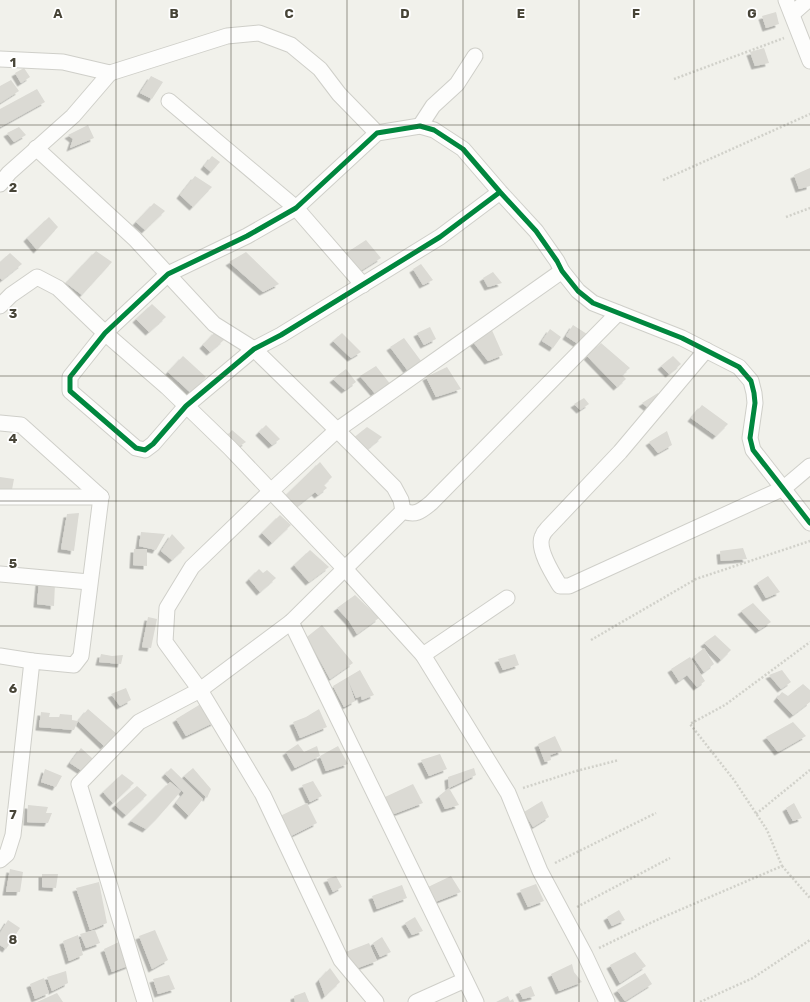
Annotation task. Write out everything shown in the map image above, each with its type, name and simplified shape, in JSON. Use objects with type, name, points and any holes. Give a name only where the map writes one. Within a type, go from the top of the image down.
[{"type":"street","points":[[786,0],[810,61]]},
{"type":"street","points":[[792,14],[808,0]]},
{"type":"street","points":[[0,59],[63,62],[110,73],[227,36],[259,33],[291,45],[320,69],[339,94],[377,133]]},
{"type":"street","points":[[420,126],[433,106],[457,84],[476,56]]},
{"type":"street","points":[[0,184],[9,173],[73,116],[110,73]]},
{"type":"street","points":[[169,101],[296,208],[363,285]]},
{"type":"street","points":[[500,192],[440,237],[281,335],[254,349],[186,406],[153,444],[145,450],[136,448],[70,391],[70,377],[104,333],[168,274],[247,236],[296,208],[377,133],[420,126],[434,130],[463,149],[536,231],[557,261],[562,272],[578,291],[593,303],[682,338],[740,367],[751,382],[755,403],[750,438],[753,450],[784,488],[810,524]]},
{"type":"street","points":[[36,148],[134,239],[214,324],[254,349],[338,430],[394,487],[401,500],[403,511]]},
{"type":"street","points":[[376,1002],[341,960],[264,795],[200,690],[165,642],[167,608],[192,567],[272,490],[338,430],[562,272]]},
{"type":"street","points":[[0,306],[11,295],[36,277],[58,288],[104,333],[167,387],[272,490],[423,655],[508,793],[540,871],[585,955],[606,1002]]},
{"type":"street","points":[[403,511],[411,514],[418,513],[431,503],[618,313]]},
{"type":"street","points":[[706,350],[620,452],[547,529],[541,538],[542,550],[549,568],[560,586],[569,586],[784,488],[810,466]]},
{"type":"street","points":[[0,423],[22,426],[101,497]]},
{"type":"street","points":[[0,497],[101,497]]},
{"type":"street","points":[[0,656],[74,665],[78,661],[81,656],[89,582],[101,497]]},
{"type":"street","points":[[145,1002],[79,784],[139,722],[200,690],[291,622],[346,570],[403,511]]},
{"type":"street","points":[[0,574],[89,582]]},
{"type":"street","points":[[423,655],[507,598]]},
{"type":"street","points":[[291,622],[476,1002]]},
{"type":"street","points":[[0,860],[7,854],[13,835],[32,661]]},
{"type":"street","points":[[416,1002],[465,980]]},
{"type":"path","points":[[674,79],[799,32]]},
{"type":"path","points":[[663,180],[810,114]]},
{"type":"path","points":[[786,217],[810,208]]},
{"type":"path","points":[[590,640],[696,579],[810,541]]},
{"type":"path","points":[[810,642],[725,705],[690,724],[734,780],[767,830],[782,866],[810,898]]},
{"type":"path","points":[[508,793],[576,771],[619,760]]},
{"type":"path","points":[[756,814],[810,770]]},
{"type":"path","points":[[540,871],[656,813]]},
{"type":"path","points":[[563,914],[670,858]]},
{"type":"path","points":[[585,955],[661,918],[782,866]]},
{"type":"path","points":[[700,1002],[753,978],[810,940]]},
{"type":"building","points":[[776,12],[779,24],[766,28],[762,16]]},
{"type":"building","points":[[764,48],[769,63],[755,66],[750,52]]},
{"type":"building","points":[[24,68],[30,77],[21,83],[15,73]]},
{"type":"building","points":[[151,76],[163,82],[152,99],[140,93]]},
{"type":"building","points":[[11,80],[19,91],[0,103],[0,86]]},
{"type":"building","points":[[37,89],[45,102],[0,127],[0,109]]},
{"type":"building","points":[[88,125],[94,138],[70,148],[73,139],[68,135]]},
{"type":"building","points":[[19,127],[26,135],[14,142],[7,133]]},
{"type":"building","points":[[212,156],[220,162],[211,172],[204,166]]},
{"type":"building","points":[[810,168],[810,186],[799,189],[794,175]]},
{"type":"building","points":[[195,176],[212,187],[193,207],[180,195]]},
{"type":"building","points":[[154,203],[165,211],[145,230],[136,222]]},
{"type":"building","points":[[49,217],[58,227],[37,250],[27,238]]},
{"type":"building","points":[[366,240],[381,258],[357,273],[346,253]]},
{"type":"building","points":[[96,251],[112,262],[82,295],[66,283]]},
{"type":"building","points":[[246,252],[279,284],[263,292],[229,262]]},
{"type":"building","points":[[10,253],[22,264],[2,280],[0,278],[0,262]]},
{"type":"building","points":[[421,264],[433,280],[423,285],[413,269]]},
{"type":"building","points":[[493,272],[502,283],[488,287],[483,278]]},
{"type":"building","points":[[152,304],[166,317],[149,332],[136,319]]},
{"type":"building","points":[[573,325],[590,336],[581,346],[566,336]]},
{"type":"building","points":[[430,327],[436,339],[424,345],[417,333]]},
{"type":"building","points":[[491,328],[503,355],[488,361],[470,338]]},
{"type":"building","points":[[550,329],[561,337],[553,348],[542,341]]},
{"type":"building","points":[[216,331],[224,340],[210,352],[203,345]]},
{"type":"building","points":[[342,333],[361,352],[351,358],[333,341]]},
{"type":"building","points":[[404,338],[424,365],[408,371],[390,347]]},
{"type":"building","points":[[601,343],[630,368],[622,375],[626,379],[617,387],[587,356]]},
{"type":"building","points":[[183,356],[206,377],[192,394],[168,372]]},
{"type":"building","points":[[673,356],[681,364],[669,374],[661,366]]},
{"type":"building","points":[[376,366],[391,385],[378,397],[360,376]]},
{"type":"building","points":[[447,367],[461,389],[436,397],[426,377]]},
{"type":"building","points":[[346,369],[356,382],[345,390],[333,379]]},
{"type":"building","points":[[658,393],[663,400],[652,411],[642,403]]},
{"type":"building","points":[[584,398],[589,404],[580,410],[574,404]]},
{"type":"building","points":[[702,405],[728,424],[716,436],[691,418]]},
{"type":"building","points":[[266,425],[280,439],[272,445],[259,432]]},
{"type":"building","points":[[367,427],[382,437],[364,452],[351,440]]},
{"type":"building","points":[[232,430],[246,442],[238,447],[227,436]]},
{"type":"building","points":[[667,431],[672,445],[658,453],[649,442]]},
{"type":"building","points":[[320,462],[332,477],[324,485],[327,488],[318,495],[315,492],[296,507],[285,496]]},
{"type":"building","points":[[0,477],[14,479],[11,495],[0,494]]},
{"type":"building","points":[[79,513],[74,551],[61,549],[67,514]]},
{"type":"building","points":[[280,515],[291,525],[272,543],[262,533]]},
{"type":"building","points":[[141,532],[165,534],[156,550],[139,546]]},
{"type":"building","points":[[172,534],[185,548],[172,560],[161,551]]},
{"type":"building","points":[[743,548],[747,559],[721,561],[720,551]]},
{"type":"building","points":[[134,549],[147,549],[147,566],[133,565]]},
{"type":"building","points":[[310,550],[329,567],[309,582],[294,565]]},
{"type":"building","points":[[259,569],[263,573],[267,570],[276,578],[260,592],[249,579]]},
{"type":"building","points":[[768,576],[780,592],[766,598],[757,583]]},
{"type":"building","points":[[39,582],[55,583],[54,606],[37,604]]},
{"type":"building","points":[[355,595],[379,618],[357,634],[349,621],[337,608]]},
{"type":"building","points":[[753,603],[771,622],[759,630],[741,611]]},
{"type":"building","points":[[148,617],[157,619],[151,648],[142,647]]},
{"type":"building","points":[[322,625],[353,663],[330,679],[307,637]]},
{"type":"building","points":[[715,635],[731,650],[721,660],[704,643]]},
{"type":"building","points":[[704,648],[714,664],[704,672],[693,657]]},
{"type":"building","points":[[101,654],[112,656],[123,655],[121,664],[99,662]]},
{"type":"building","points":[[515,654],[519,665],[503,670],[498,659]]},
{"type":"building","points":[[690,657],[705,681],[697,687],[687,675],[679,681],[671,669]]},
{"type":"building","points":[[360,670],[374,695],[362,700],[361,696],[356,698],[348,680],[355,701],[344,707],[333,686]]},
{"type":"building","points":[[782,670],[791,682],[781,689],[769,675]]},
{"type":"building","points":[[803,684],[810,690],[810,702],[793,715],[777,698],[782,692],[788,696]]},
{"type":"building","points":[[126,688],[131,700],[120,706],[111,694]]},
{"type":"building","points":[[204,702],[215,722],[186,736],[176,719]]},
{"type":"building","points":[[88,709],[117,734],[104,746],[78,721]]},
{"type":"building","points":[[319,709],[327,727],[300,738],[293,722],[306,717]]},
{"type":"building","points":[[41,712],[50,713],[49,717],[59,717],[58,721],[60,714],[72,715],[72,720],[78,721],[74,730],[39,727]]},
{"type":"building","points":[[793,722],[806,736],[778,752],[766,737]]},
{"type":"building","points":[[555,736],[562,751],[550,755],[551,760],[545,762],[538,744]]},
{"type":"building","points":[[298,744],[304,752],[317,746],[320,756],[295,768],[286,752]]},
{"type":"building","points":[[338,746],[348,764],[326,771],[320,756]]},
{"type":"building","points":[[81,748],[93,759],[82,771],[70,763]]},
{"type":"building","points":[[440,754],[447,769],[429,776],[421,760]]},
{"type":"building","points":[[171,768],[203,799],[189,816],[176,803],[184,793],[165,774]]},
{"type":"building","points":[[193,768],[211,789],[207,798],[184,776]]},
{"type":"building","points":[[474,768],[476,775],[449,788],[448,777]]},
{"type":"building","points":[[45,769],[62,776],[56,787],[41,782]]},
{"type":"building","points":[[122,774],[134,783],[113,803],[103,792]]},
{"type":"building","points":[[313,781],[322,796],[310,802],[302,785]]},
{"type":"building","points":[[170,782],[181,791],[146,829],[131,821]]},
{"type":"building","points":[[413,784],[423,803],[394,814],[385,797]]},
{"type":"building","points":[[137,786],[147,795],[126,815],[115,805]]},
{"type":"building","points":[[449,788],[459,805],[445,809],[439,796]]},
{"type":"building","points":[[542,801],[549,817],[533,827],[524,812]]},
{"type":"building","points":[[307,803],[317,823],[287,838],[278,817]]},
{"type":"building","points":[[794,803],[802,818],[793,821],[786,808]]},
{"type":"building","points":[[28,805],[48,807],[46,813],[52,813],[48,823],[27,822]]},
{"type":"building","points":[[10,869],[23,872],[20,892],[6,892]]},
{"type":"building","points":[[42,874],[58,874],[56,888],[42,887]]},
{"type":"building","points":[[336,876],[342,887],[333,892],[327,879]]},
{"type":"building","points":[[451,876],[461,892],[435,902],[428,887]]},
{"type":"building","points":[[99,882],[107,923],[90,930],[76,888]]},
{"type":"building","points":[[536,884],[544,901],[528,907],[520,890]]},
{"type":"building","points":[[402,885],[407,898],[377,909],[372,896]]},
{"type":"building","points":[[619,910],[625,920],[612,926],[607,917]]},
{"type":"building","points":[[415,917],[423,931],[412,935],[405,923]]},
{"type":"building","points":[[8,920],[20,928],[6,949],[0,945],[0,933]]},
{"type":"building","points":[[95,930],[100,943],[86,948],[80,934]]},
{"type":"building","points":[[155,930],[168,960],[152,969],[139,936]]},
{"type":"building","points":[[78,935],[83,955],[69,961],[63,941]]},
{"type":"building","points":[[382,937],[391,952],[380,957],[373,943]]},
{"type":"building","points":[[121,941],[130,965],[112,972],[104,949]]},
{"type":"building","points":[[369,943],[377,961],[355,969],[343,953]]},
{"type":"building","points":[[635,952],[646,966],[620,983],[610,965]]},
{"type":"building","points":[[572,964],[574,972],[582,982],[559,991],[551,974]]},
{"type":"building","points":[[330,968],[340,982],[325,996],[319,980]]},
{"type":"building","points":[[66,971],[68,983],[52,991],[47,977]]},
{"type":"building","points":[[645,973],[652,984],[625,1001],[617,990]]},
{"type":"building","points":[[169,975],[175,989],[158,994],[153,979]]},
{"type":"building","points":[[44,978],[49,993],[35,999],[30,984]]},
{"type":"building","points":[[531,986],[535,996],[523,999],[519,991]]},
{"type":"building","points":[[305,992],[309,1002],[295,1002],[294,996]]},
{"type":"building","points":[[57,993],[63,1002],[37,1002]]},
{"type":"building","points":[[508,996],[510,1001],[513,999],[514,1002],[496,1002]]},
{"type":"cycle path","points":[[500,192],[440,237],[281,335],[254,349],[186,406],[153,444],[145,450],[136,448],[70,391],[70,377],[105,333],[168,274],[247,236],[296,208],[377,133],[420,126],[434,130],[463,149],[536,231],[557,261],[562,271],[578,291],[593,303],[682,338],[739,367],[751,381],[754,393],[755,403],[750,438],[753,450],[810,523]]}]
